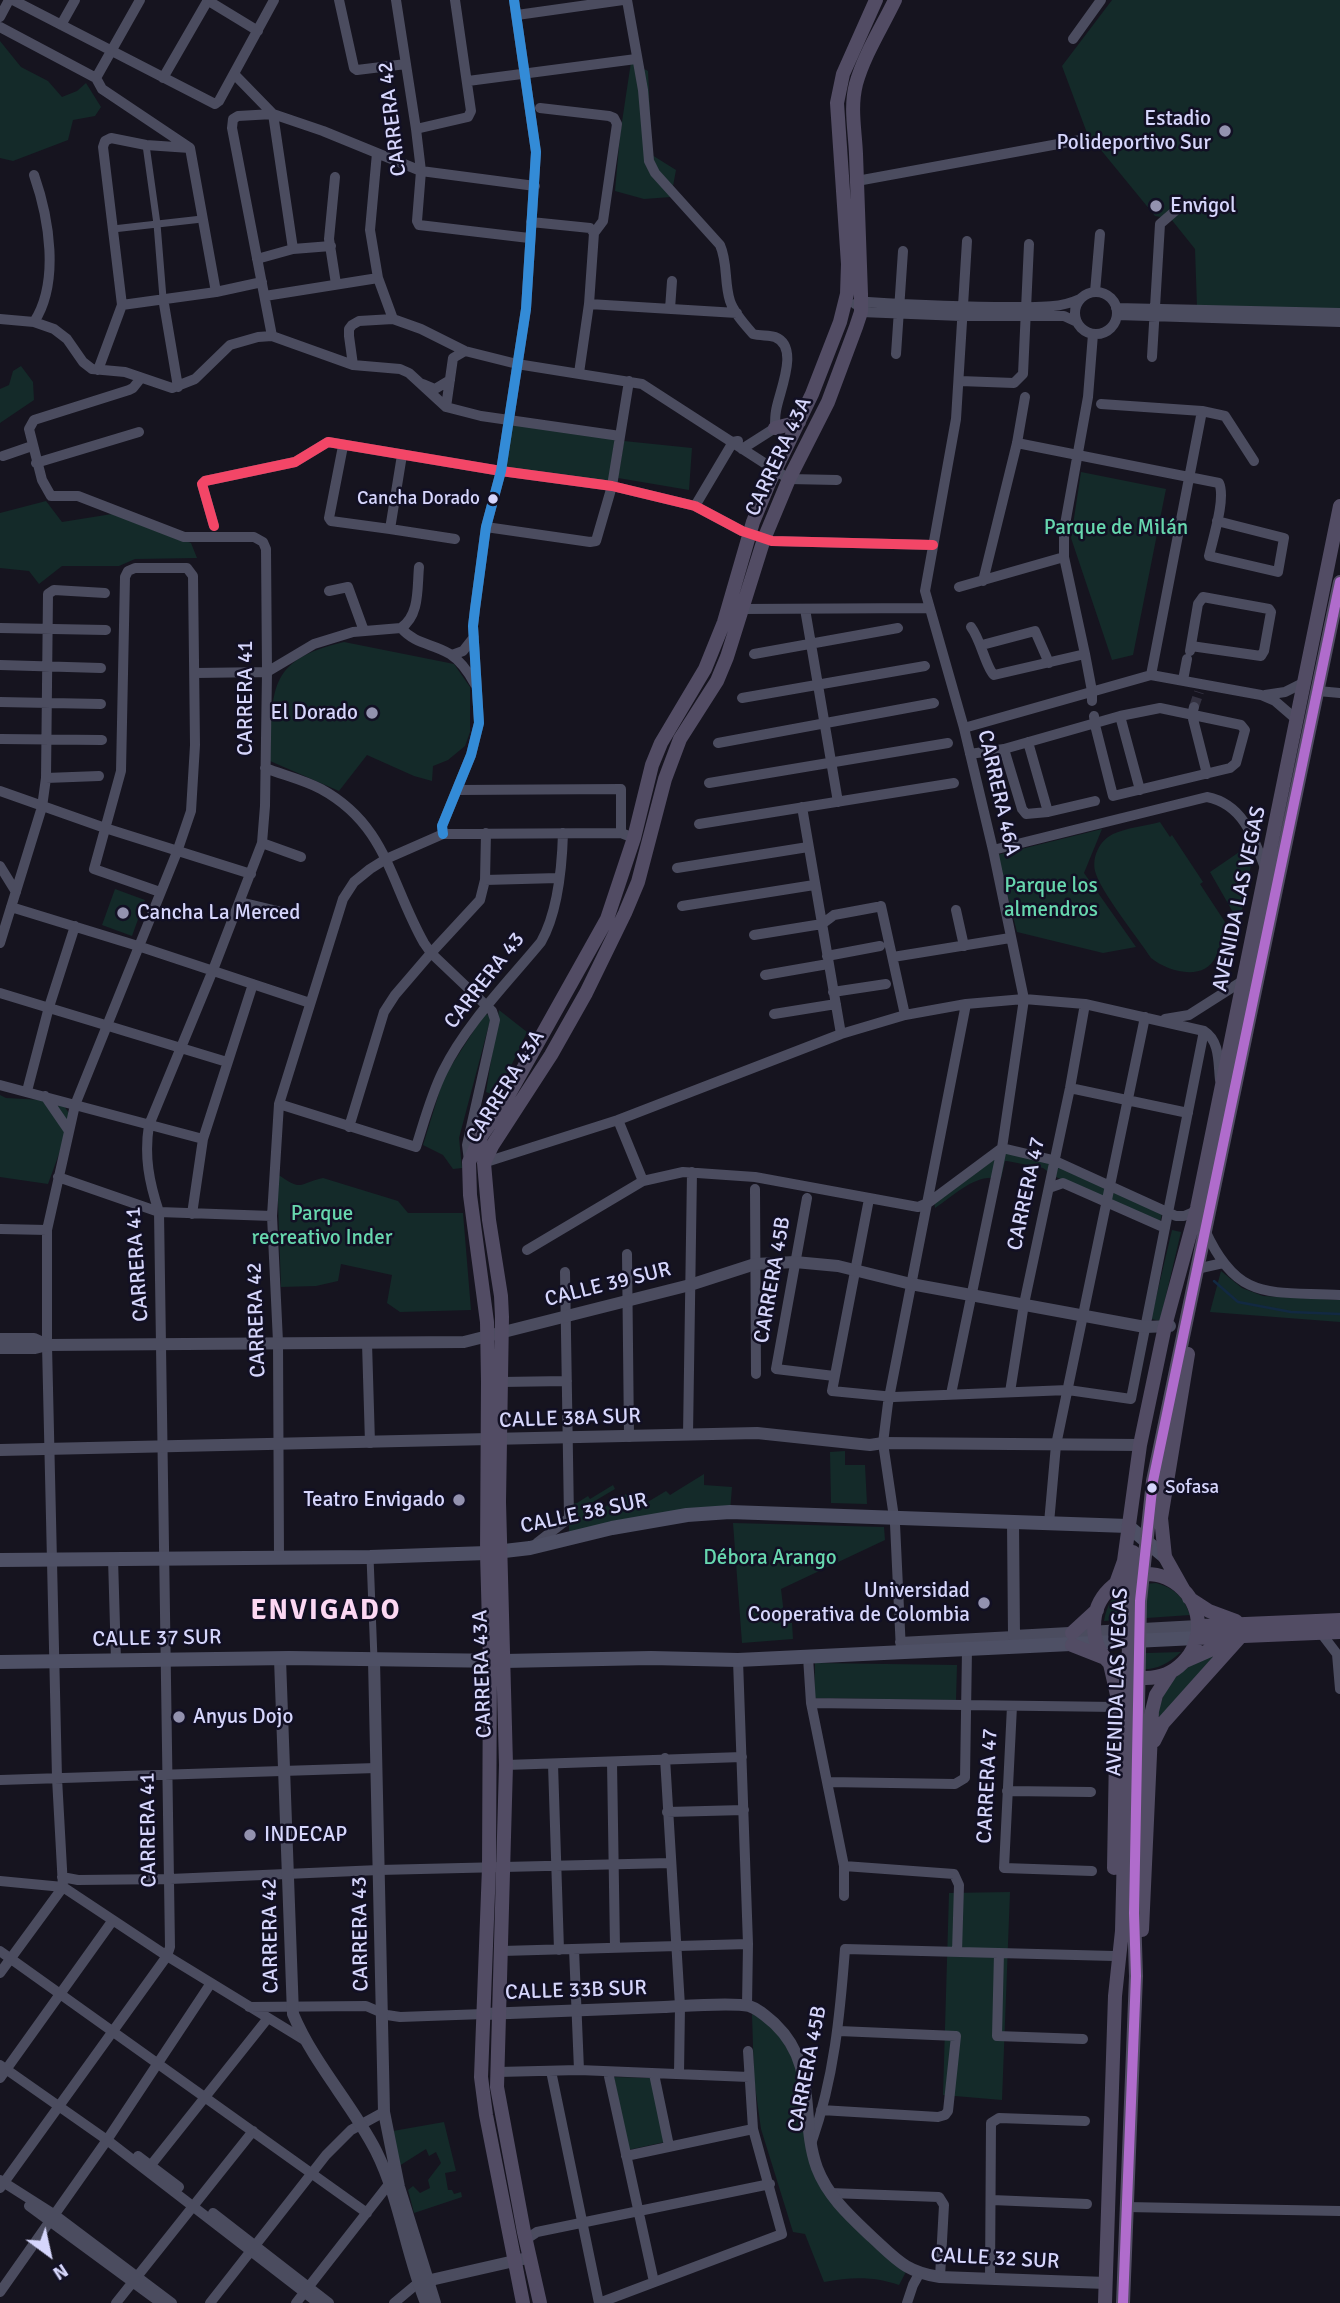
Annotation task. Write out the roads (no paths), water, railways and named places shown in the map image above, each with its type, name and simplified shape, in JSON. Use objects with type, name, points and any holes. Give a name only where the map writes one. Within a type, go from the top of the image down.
[{"type":"main road","name":"CARRERA 43A","points":[[523,2303],[522,2260],[525,2240],[497,2087],[502,1951],[496,1866],[494,1440],[487,1335],[470,1195],[482,1135],[504,1103],[607,919],[620,885],[628,836],[652,765],[661,743],[705,669],[756,536],[775,470],[812,394],[845,306],[848,240],[837,103],[843,74],[876,0]]},
{"type":"main road","name":"CARRERA 43A","points":[[477,1163],[492,1146],[551,1055],[586,993],[625,913],[638,882],[680,738],[717,681],[742,609],[756,536],[828,402],[861,307],[852,120],[855,90],[865,61],[895,0]]},
{"type":"main road","points":[[775,428],[799,422]]},
{"type":"main road","name":"AVENIDA LAS VEGAS","points":[[1115,1586],[1124,1560],[1140,1445],[1196,1211],[1340,506]]},
{"type":"main road","name":"AVENIDA LAS VEGAS","points":[[1147,1480],[1199,1266],[1204,1228],[1261,968],[1340,582]]},
{"type":"main road","points":[[1240,1004],[1247,1010],[1245,1041]]},
{"type":"main road","name":"CARRERA 43A","points":[[477,1163],[501,1296],[501,1382],[494,1440]]},
{"type":"main road","points":[[1186,1250],[1194,1254],[1199,1266]]},
{"type":"main road","name":"AVENIDA LAS VEGAS","points":[[1166,1557],[1162,1506],[1200,1290],[1199,1266]]},
{"type":"main road","name":"AVENIDA LAS VEGAS","points":[[1123,2303],[1136,1976],[1131,1790],[1130,1589],[1168,1326]]},
{"type":"main road","points":[[1131,1507],[1146,1513],[1162,1506]]},
{"type":"main road","name":"CALLE 38 SUR","points":[[0,1560],[370,1557],[494,1552],[530,1548],[612,1528],[687,1515],[730,1512],[1128,1525]]},
{"type":"main road","points":[[1128,1525],[1166,1557],[1194,1607],[1197,1632],[1184,1661]]},
{"type":"main road","points":[[1340,1620],[1245,1630],[1184,1661],[1172,1671],[1156,1677],[1140,1678],[1124,1673],[1072,1639],[1115,1586],[1131,1577],[1149,1575],[1167,1579],[1218,1615],[1245,1630],[1340,1632]]},
{"type":"main road","points":[[1096,1638],[1098,1608]]},
{"type":"main road","points":[[1116,1764],[1131,1755],[1150,1759],[1157,1731],[1245,1630]]},
{"type":"main road","name":"CALLE 37 SUR","points":[[0,1662],[280,1658],[738,1660],[863,1653],[900,1647],[967,1648],[999,1642],[1245,1630]]},
{"type":"main road","name":"AVENIDA LAS VEGAS","points":[[1096,1638],[1108,1661],[1116,1686],[1117,1707],[1115,1996],[1105,2303]]},
{"type":"main road","name":"CALLE 37 SUR","points":[[651,1658],[690,1652],[828,1649],[863,1653]]},
{"type":"main road","name":"CARRERA 43A","points":[[497,1661],[506,1765],[484,2014],[482,2092],[522,2260],[540,2303]]},
{"type":"main road","name":"AVENIDA LAS VEGAS","points":[[1136,1976],[1144,1914],[1153,1703],[1172,1671]]},
{"type":"main road","name":"AVENIDA LAS VEGAS","points":[[1115,1996],[1131,1790]]},
{"type":"street","points":[[0,18],[11,0],[215,104],[234,75],[274,0]]},
{"type":"street","points":[[61,25],[75,0]]},
{"type":"street","points":[[96,78],[140,0]]},
{"type":"street","points":[[163,78],[207,0],[258,31]]},
{"type":"street","points":[[339,0],[352,65],[357,70],[406,64]]},
{"type":"street","name":"CARRERA 42","points":[[396,0],[421,171],[417,221],[419,225],[426,228],[529,238]]},
{"type":"street","points":[[416,129],[468,117],[471,111],[455,0]]},
{"type":"street","points":[[514,0],[536,152],[526,309],[501,471],[486,527],[475,609],[479,723],[471,755],[442,826],[443,834],[563,833],[628,836]]},
{"type":"street","points":[[517,15],[625,0],[643,90],[649,161],[655,173],[720,245],[726,257],[730,300],[737,313],[753,334],[774,337],[786,348],[787,373],[775,413],[775,428],[752,440],[742,449]]},
{"type":"street","points":[[1073,39],[1101,0]]},
{"type":"street","points":[[0,27],[96,78],[102,89],[190,148],[215,292]]},
{"type":"street","points":[[468,81],[636,59]]},
{"type":"street","points":[[234,75],[273,114],[293,249]]},
{"type":"street","points":[[540,108],[609,116],[614,118],[617,124],[603,221],[594,237],[589,304],[579,373]]},
{"type":"street","points":[[272,336],[232,128],[233,119],[237,116],[273,114],[421,171],[535,186]]},
{"type":"street","points":[[98,370],[122,305],[103,148],[105,141],[111,138],[146,145],[190,148]]},
{"type":"street","points":[[857,181],[1080,140]]},
{"type":"street","points":[[146,145],[157,224],[163,298],[178,387]]},
{"type":"street","points":[[377,153],[370,230],[378,278],[393,318]]},
{"type":"street","points":[[34,175],[45,212],[49,278],[44,302],[34,322]]},
{"type":"street","points":[[335,177],[331,203],[331,246],[336,284]]},
{"type":"street","points":[[1152,357],[1160,224],[1182,205]]},
{"type":"street","points":[[113,229],[202,219]]},
{"type":"street","points":[[531,222],[590,228],[594,237]]},
{"type":"street","points":[[1095,292],[1100,234]]},
{"type":"street","name":"CARRERA 46A","points":[[951,1394],[1002,1148],[1024,999],[993,850],[964,728],[929,608],[926,580],[956,419],[967,241]]},
{"type":"street","points":[[960,381],[1014,383],[1023,374],[1029,244]]},
{"type":"street","points":[[257,259],[293,249],[331,246]]},
{"type":"street","points":[[896,354],[903,251]]},
{"type":"street","points":[[265,296],[378,278]]},
{"type":"street","points":[[670,309],[672,281]]},
{"type":"street","points":[[122,305],[215,292],[262,282]]},
{"type":"street","points":[[845,306],[962,312],[1026,311],[1066,306],[1095,292],[1111,298],[1116,311],[1109,330],[1093,334],[1064,316],[1026,311]]},
{"type":"street","points":[[1077,322],[1076,308],[1080,299]]},
{"type":"street","points":[[589,304],[737,313]]},
{"type":"street","points":[[1116,311],[1340,322]]},
{"type":"street","points":[[1155,313],[1340,313]]},
{"type":"street","points":[[0,318],[34,322],[54,329],[83,362],[98,370],[125,372],[166,387],[178,387],[195,379],[230,345],[272,336],[353,365],[400,369],[446,407],[494,418],[620,436]]},
{"type":"street","points":[[353,365],[349,329],[359,321],[393,318],[465,351],[517,364],[642,384],[789,479],[837,480]]},
{"type":"street","points":[[1092,696],[1086,654],[1064,557],[1064,530],[1088,397],[1093,334]]},
{"type":"street","points":[[446,407],[453,358],[465,351]]},
{"type":"street","points":[[139,432],[36,463],[29,429],[34,420],[129,390],[141,378]]},
{"type":"street","points":[[416,380],[435,388],[450,380]]},
{"type":"street","points":[[486,527],[596,541],[612,486],[629,381]]},
{"type":"street","points":[[983,581],[1017,443],[1025,397]]},
{"type":"street","points":[[1101,404],[1202,411],[1225,416],[1254,461]]},
{"type":"street","points":[[1151,675],[1202,411]]},
{"type":"street","points":[[494,418],[499,422],[506,438]]},
{"type":"street","points":[[733,442],[752,440]]},
{"type":"street","points":[[695,506],[733,442]]},
{"type":"street","points":[[1017,443],[1219,483],[1222,487],[1209,556],[1278,572],[1284,538],[1217,521]]},
{"type":"street","points":[[214,526],[202,484],[205,481],[295,462],[323,444],[612,486],[695,506],[772,541],[933,545]]},
{"type":"street","points":[[338,445],[329,518],[331,521],[456,539]]},
{"type":"street","points":[[3,456],[33,446]]},
{"type":"street","points":[[390,529],[402,456]]},
{"type":"street","name":"CARRERA 41","points":[[36,463],[47,492],[52,496],[78,496],[184,537],[259,538],[266,550],[267,672],[262,843],[149,1125],[145,1145],[147,1167],[159,1212],[167,1776],[172,1935],[167,1956]]},
{"type":"street","points":[[959,587],[1064,557]]},
{"type":"street","points":[[195,673],[267,672],[314,644],[364,631],[401,628],[410,622],[415,610],[419,567]]},
{"type":"street","points":[[0,1973],[62,1882],[57,1779],[47,1345],[47,1230],[75,1105],[177,852],[191,811],[195,673],[194,576],[187,568],[135,568],[125,576],[121,771],[93,869],[160,892]]},
{"type":"street","points":[[329,591],[348,587],[364,631]]},
{"type":"street","points":[[0,943],[42,807],[46,778],[48,594],[54,590],[106,593]]},
{"type":"street","points":[[1183,680],[1199,604],[1203,597],[1269,609],[1271,612],[1261,656],[1189,652]]},
{"type":"street","points":[[742,609],[929,608]]},
{"type":"street","points":[[805,609],[838,802]]},
{"type":"street","points":[[971,627],[982,645],[990,672],[994,675],[1086,654]]},
{"type":"street","points":[[0,628],[106,630]]},
{"type":"street","points":[[401,628],[410,638],[452,654],[466,669],[477,688]]},
{"type":"street","points":[[754,654],[898,628]]},
{"type":"street","points":[[982,645],[1035,631],[1049,663]]},
{"type":"street","points":[[452,654],[463,651],[474,637]]},
{"type":"street","points":[[0,665],[101,668]]},
{"type":"street","points":[[742,698],[925,666]]},
{"type":"street","points":[[964,728],[1092,696],[1151,675],[1183,680],[1200,688],[1261,695],[1285,692],[1305,682]]},
{"type":"street","points":[[1318,691],[1340,693]]},
{"type":"street","points":[[1261,695],[1275,701],[1297,720]]},
{"type":"street","points":[[0,702],[101,704]]},
{"type":"street","points":[[718,743],[934,703]]},
{"type":"street","points":[[970,754],[1028,742],[1094,720],[1160,708],[1193,711],[1241,725],[1245,730],[1236,763],[1207,775],[1113,796],[1094,720]]},
{"type":"street","points":[[1193,711],[1207,775]]},
{"type":"street","points":[[1120,716],[1140,790]]},
{"type":"street","points":[[0,739],[102,740]]},
{"type":"street","points":[[1028,742],[1048,812]]},
{"type":"street","points":[[709,783],[948,743]]},
{"type":"street","points":[[1004,748],[1022,809],[1026,814],[1048,812],[1095,801]]},
{"type":"street","points":[[265,768],[320,788],[348,806],[362,820],[386,859],[417,931],[431,953],[487,1005]]},
{"type":"street","points":[[46,778],[99,776]]},
{"type":"street","points":[[699,824],[954,783]]},
{"type":"street","name":"CARRERA 43A","points":[[457,790],[621,789],[628,836]]},
{"type":"street","points":[[0,790],[42,807],[251,874]]},
{"type":"street","points":[[993,850],[1208,797],[1225,803],[1245,822],[1267,872]]},
{"type":"street","points":[[802,807],[841,1034]]},
{"type":"street","name":"CARRERA 43","points":[[349,1127],[416,1147],[442,1072],[487,1005],[541,942],[551,919],[563,833]]},
{"type":"street","name":"CARRERA 42","points":[[279,1557],[278,1342],[272,1216],[279,1104],[343,899],[354,881],[386,859],[443,834]]},
{"type":"street","points":[[279,1104],[349,1127],[384,1012],[431,953],[480,900],[485,880],[486,834]]},
{"type":"street","points":[[262,843],[300,857]]},
{"type":"street","points":[[677,867],[807,847]]},
{"type":"street","points":[[0,866],[16,892]]},
{"type":"street","points":[[485,880],[558,878]]},
{"type":"street","points":[[682,906],[814,885]]},
{"type":"street","points":[[240,902],[290,914]]},
{"type":"street","points":[[11,907],[310,1003]]},
{"type":"street","points":[[754,935],[822,924],[834,915],[879,907],[905,1014]]},
{"type":"street","points":[[956,910],[964,946]]},
{"type":"street","points":[[27,1091],[49,1007],[75,926]]},
{"type":"street","points":[[893,957],[1010,938]]},
{"type":"street","points":[[765,975],[880,946]]},
{"type":"street","points":[[1157,1020],[1189,1015],[1261,968]]},
{"type":"street","points":[[192,1214],[195,1177],[203,1139],[253,984]]},
{"type":"street","points":[[833,992],[886,984]]},
{"type":"street","points":[[0,993],[228,1062]]},
{"type":"street","points":[[477,1163],[618,1120],[841,1034],[905,1014],[966,1004],[1024,999],[1085,1003],[1204,1031],[1214,1041],[1217,1050],[1221,1093]]},
{"type":"street","name":"CARRERA 47","points":[[1010,1392],[1024,1304],[1070,1088],[1085,1003]]},
{"type":"street","points":[[775,1014],[836,1004]]},
{"type":"street","points":[[900,1647],[894,1518],[883,1443],[966,1004]]},
{"type":"street","name":"CARRERA 43A","points":[[477,1163],[467,1145],[495,1020],[487,1005]]},
{"type":"street","points":[[1049,1523],[1056,1445],[1145,1017]]},
{"type":"street","points":[[869,1199],[832,1391],[890,1396],[1068,1390],[1131,1399],[1204,1031]]},
{"type":"street","points":[[0,1084],[203,1139]]},
{"type":"street","points":[[1070,1088],[1188,1113]]},
{"type":"street","points":[[45,1096],[69,1130]]},
{"type":"street","points":[[618,1120],[643,1181]]},
{"type":"street","points":[[527,1250],[643,1181],[692,1172],[755,1177],[918,1207],[928,1203],[1002,1148],[1053,1160],[1180,1217],[1196,1211]]},
{"type":"street","points":[[688,1435],[692,1172]]},
{"type":"street","points":[[58,1177],[159,1212],[272,1216]]},
{"type":"street","points":[[1049,1188],[1063,1184],[1165,1228]]},
{"type":"street","points":[[755,1189],[756,1374]]},
{"type":"street","name":"CARRERA 45B","points":[[807,1198],[776,1369],[834,1376]]},
{"type":"street","points":[[1204,1228],[1216,1253],[1238,1279],[1261,1290],[1340,1295]]},
{"type":"street","points":[[0,1229],[47,1230]]},
{"type":"street","points":[[627,1254],[629,1437]]},
{"type":"street","name":"CALLE 39 SUR","points":[[0,1348],[278,1342],[464,1342],[690,1285],[755,1264],[795,1262],[854,1270],[911,1284],[1145,1327],[1168,1326]]},
{"type":"street","points":[[1199,1266],[1223,1263]]},
{"type":"street","points":[[530,1548],[569,1518],[565,1272]]},
{"type":"street","name":"CALLE 39 SUR","points":[[0,1339],[34,1339],[47,1345]]},
{"type":"street","points":[[367,1343],[370,1443]]},
{"type":"street","points":[[501,1382],[567,1381]]},
{"type":"street","name":"CALLE 38A SUR","points":[[0,1450],[757,1433],[870,1445],[1140,1445]]},
{"type":"street","points":[[1013,1522],[1014,1636]]},
{"type":"street","name":"CARRERA 43","points":[[370,1557],[384,2112],[426,2303]]},
{"type":"street","points":[[113,1558],[116,1661]]},
{"type":"street","points":[[1321,1633],[1337,1654],[1340,1689]]},
{"type":"street","name":"CALLE 37 SUR","points":[[900,1647],[999,1642],[1014,1636],[1072,1639]]},
{"type":"street","points":[[828,1783],[955,1784],[965,1778],[967,1648]]},
{"type":"street","points":[[808,1657],[811,1703],[844,1866],[844,1896]]},
{"type":"street","name":"CARRERA 42","points":[[280,1658],[292,2006],[293,2014],[307,2041]]},
{"type":"street","points":[[738,1660],[748,1944],[747,2006],[758,2010],[778,2027],[794,2049],[805,2082],[812,2141]]},
{"type":"street","points":[[811,1703],[1117,1707]]},
{"type":"street","name":"CARRERA 47","points":[[1012,1706],[1004,1868],[1092,1871]]},
{"type":"street","points":[[506,1765],[742,1757]]},
{"type":"street","points":[[665,1758],[680,2006],[679,2074]]},
{"type":"street","points":[[612,1762],[615,1948]]},
{"type":"street","points":[[553,1764],[559,1950]]},
{"type":"street","points":[[0,1780],[376,1768]]},
{"type":"street","points":[[1007,1791],[1091,1792]]},
{"type":"street","points":[[667,1812],[744,1810]]},
{"type":"street","points":[[0,1881],[62,1882],[496,1866],[670,1863]]},
{"type":"street","points":[[844,1866],[954,1874],[960,1885],[957,1952],[1114,1956]]},
{"type":"street","points":[[74,1894],[81,1885],[90,1880]]},
{"type":"street","points":[[62,1882],[74,1894],[167,1956],[307,2041]]},
{"type":"street","points":[[113,1920],[2,2071],[151,2165],[195,2203]]},
{"type":"street","points":[[502,1951],[748,1944]]},
{"type":"street","points":[[574,1949],[579,2070]]},
{"type":"street","name":"CARRERA 45B","points":[[830,2193],[816,2165],[812,2141],[839,2031],[845,1949],[957,1952]]},
{"type":"street","points":[[0,1951],[367,2213]]},
{"type":"street","points":[[999,1953],[997,2036],[1083,2039]]},
{"type":"street","points":[[167,1956],[1,2184],[172,2303]]},
{"type":"street","points":[[0,2292],[109,2137],[211,1983]]},
{"type":"street","name":"CALLE 33B SUR","points":[[248,2007],[366,2006],[400,2017],[680,2006],[747,2006]]},
{"type":"street","points":[[151,2165],[268,2018]]},
{"type":"street","points":[[821,2110],[938,2117],[948,2111],[956,2036],[839,2031]]},
{"type":"street","name":"CARRERA 43","points":[[307,2041],[379,2157],[423,2282],[435,2303]]},
{"type":"street","points":[[551,2071],[599,2303],[782,2234],[753,2129],[748,2050]]},
{"type":"street","points":[[498,2072],[579,2070],[749,2077]]},
{"type":"street","points":[[608,2072],[654,2282]]},
{"type":"street","points":[[654,2074],[669,2146]]},
{"type":"street","points":[[210,2303],[326,2155],[360,2124],[384,2112]]},
{"type":"street","points":[[990,2279],[991,2123],[999,2118],[1085,2121]]},
{"type":"street","points":[[626,2156],[753,2129]]},
{"type":"street","points":[[116,2303],[253,2131]]},
{"type":"street","points":[[109,2137],[307,2290],[329,2303]]},
{"type":"street","points":[[296,2303],[389,2183]]},
{"type":"street","points":[[525,2240],[537,2232],[770,2185]]},
{"type":"street","points":[[830,2193],[939,2197],[944,2205],[940,2277]]},
{"type":"street","name":"CALLE 32 SUR","points":[[830,2193],[848,2214],[896,2259],[919,2274],[1106,2283]]},
{"type":"street","points":[[992,2200],[1087,2204]]},
{"type":"street","points":[[1126,2207],[1340,2211]]},
{"type":"street","points":[[394,2303],[423,2282],[522,2260]]},
{"type":"street","points":[[907,2303],[919,2274]]},
{"type":"street","points":[[135,2279],[161,2303]]},
{"type":"street","points":[[307,2290],[318,2303]]},
{"type":"waterway","points":[[1214,1281],[1238,1302],[1291,1312],[1340,1314]]},
{"type":"tunnel","points":[[1194,707],[1199,692]]},
{"type":"place","name":"Estadio Polideportivo Sur","points":[[1225,131]]},
{"type":"place","name":"Envigol","points":[[1156,206]]},
{"type":"place","name":"Cancha Dorado","points":[[493,499]]},
{"type":"place","name":"El Dorado","points":[[372,713]]},
{"type":"place","name":"Cancha La Merced","points":[[123,913]]},
{"type":"place","name":"Sofasa","points":[[1152,1488]]},
{"type":"place","name":"Teatro Envigado","points":[[459,1500]]},
{"type":"place","name":"Universidad Cooperativa de Colombia","points":[[984,1603]]},
{"type":"place","name":"Anyus Dojo","points":[[179,1717]]},
{"type":"place","name":"INDECAP","points":[[250,1835]]},
{"type":"district","name":"ENVIGADO","points":[[326,1612]]},
{"type":"park label","name":"Parque de Milán","points":[[1116,528]]},
{"type":"park label","name":"Parque los almendros","points":[[1051,898]]},
{"type":"park label","name":"Parque recreativo Inder","points":[[322,1226]]},
{"type":"park label","name":"Débora Arango","points":[[770,1558]]}]
